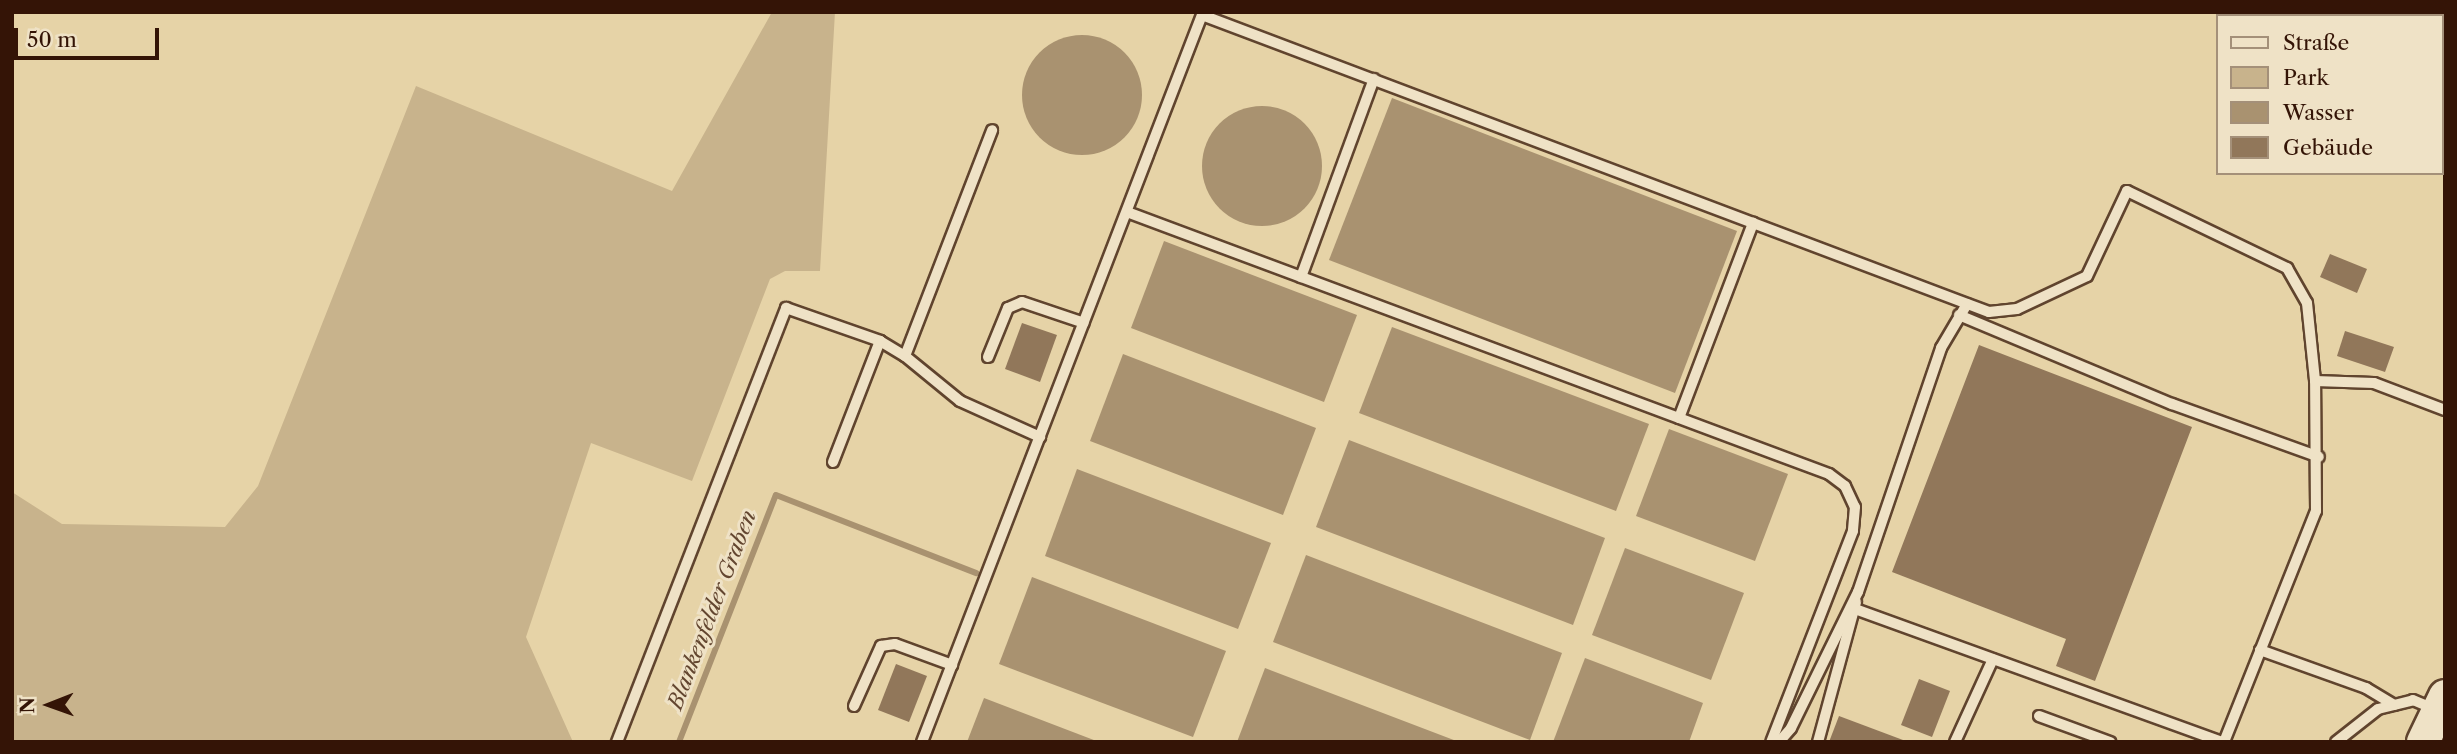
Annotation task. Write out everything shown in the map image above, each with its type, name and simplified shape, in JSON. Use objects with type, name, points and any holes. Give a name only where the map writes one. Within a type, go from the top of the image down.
[{"type":"main road","points":[[2423,742],[2441,703]]},
{"type":"lane","points":[[922,742],[1202,15],[1989,312],[2017,309],[2087,276],[2127,191],[2287,268],[2307,303],[2319,457],[2316,511],[2224,742],[1855,609]]},
{"type":"lane","points":[[1301,277],[1374,79]]},
{"type":"lane","points":[[905,356],[992,130]]},
{"type":"lane","points":[[1126,212],[1829,474],[1844,486],[1855,507],[1853,531],[1772,742]]},
{"type":"lane","points":[[1678,418],[1753,223]]},
{"type":"lane","points":[[988,357],[1008,308],[1022,302],[1084,323]]},
{"type":"lane","points":[[1818,742],[1858,593],[1920,406],[1959,315],[1968,304]]},
{"type":"lane","points":[[617,742],[786,308],[880,341],[905,356],[960,401],[1040,437]]},
{"type":"lane","points":[[1959,315],[2172,404],[2319,457]]},
{"type":"lane","points":[[834,462],[880,341]]},
{"type":"lane","points":[[2315,381],[2374,383],[2445,410]]},
{"type":"lane","points":[[1779,742],[1791,728],[1858,593]]},
{"type":"lane","points":[[854,706],[881,646],[895,644],[952,665]]},
{"type":"lane","points":[[2260,650],[2366,688],[2394,705]]},
{"type":"lane","points":[[1955,742],[1993,659]]},
{"type":"lane","points":[[2336,742],[2394,705],[2413,700],[2441,703]]},
{"type":"lane","points":[[2039,716],[2110,742]]},
{"type":"green space","points":[[772,12],[835,12],[820,271],[785,271],[770,279],[692,481],[591,443],[526,637],[573,742],[12,742],[12,492],[62,524],[225,527],[258,486],[416,86],[672,191]]},
{"type":"water","points":[[1082,35],[1105,40],[1124,53],[1137,72],[1142,95],[1137,118],[1124,137],[1105,150],[1082,155],[1059,150],[1040,137],[1027,118],[1022,95],[1027,72],[1040,53],[1059,40]]},
{"type":"water","points":[[1392,98],[1737,231],[1675,393],[1329,260]]},
{"type":"water","points":[[1262,106],[1285,111],[1304,124],[1317,143],[1322,166],[1317,189],[1304,208],[1285,221],[1262,226],[1239,221],[1220,208],[1207,189],[1202,166],[1207,143],[1220,124],[1239,111]]},
{"type":"water","points":[[1164,241],[1357,315],[1324,402],[1131,328]]},
{"type":"water","points":[[1392,327],[1649,424],[1616,511],[1359,413]]},
{"type":"water","points":[[1123,354],[1316,428],[1283,515],[1090,441]]},
{"type":"water","points":[[1669,429],[1788,474],[1755,561],[1636,516]]},
{"type":"water","points":[[1349,440],[1605,538],[1573,625],[1316,527]]},
{"type":"water","points":[[1077,469],[1271,543],[1238,629],[1045,556]]},
{"type":"water","points":[[1625,548],[1744,593],[1711,680],[1592,635]]},
{"type":"water","points":[[1306,555],[1562,653],[1530,740],[1273,642]]},
{"type":"water","points":[[1032,577],[1226,651],[1193,737],[999,664]]},
{"type":"water","points":[[1585,658],[1703,703],[1689,742],[1553,742]]},
{"type":"water","points":[[1265,668],[1459,742],[1237,742]]},
{"type":"water","points":[[984,698],[1099,742],[967,742]]},
{"type":"building","points":[[2330,254],[2367,269],[2357,293],[2320,277]]},
{"type":"building","points":[[1022,323],[1057,335],[1040,382],[1005,369]]},
{"type":"building","points":[[2345,331],[2394,347],[2385,372],[2337,356]]},
{"type":"building","points":[[1979,345],[2192,427],[2095,681],[2056,666],[2066,639],[1892,572]]},
{"type":"building","points":[[896,664],[927,676],[909,722],[878,710]]},
{"type":"building","points":[[1919,679],[1950,691],[1932,737],[1901,725]]},
{"type":"building","points":[[1839,716],[1903,740],[1903,742],[1829,742]]},
{"type":"waterway","name":"Blankenfelder Graben","points":[[679,742],[776,495],[976,573]]}]
